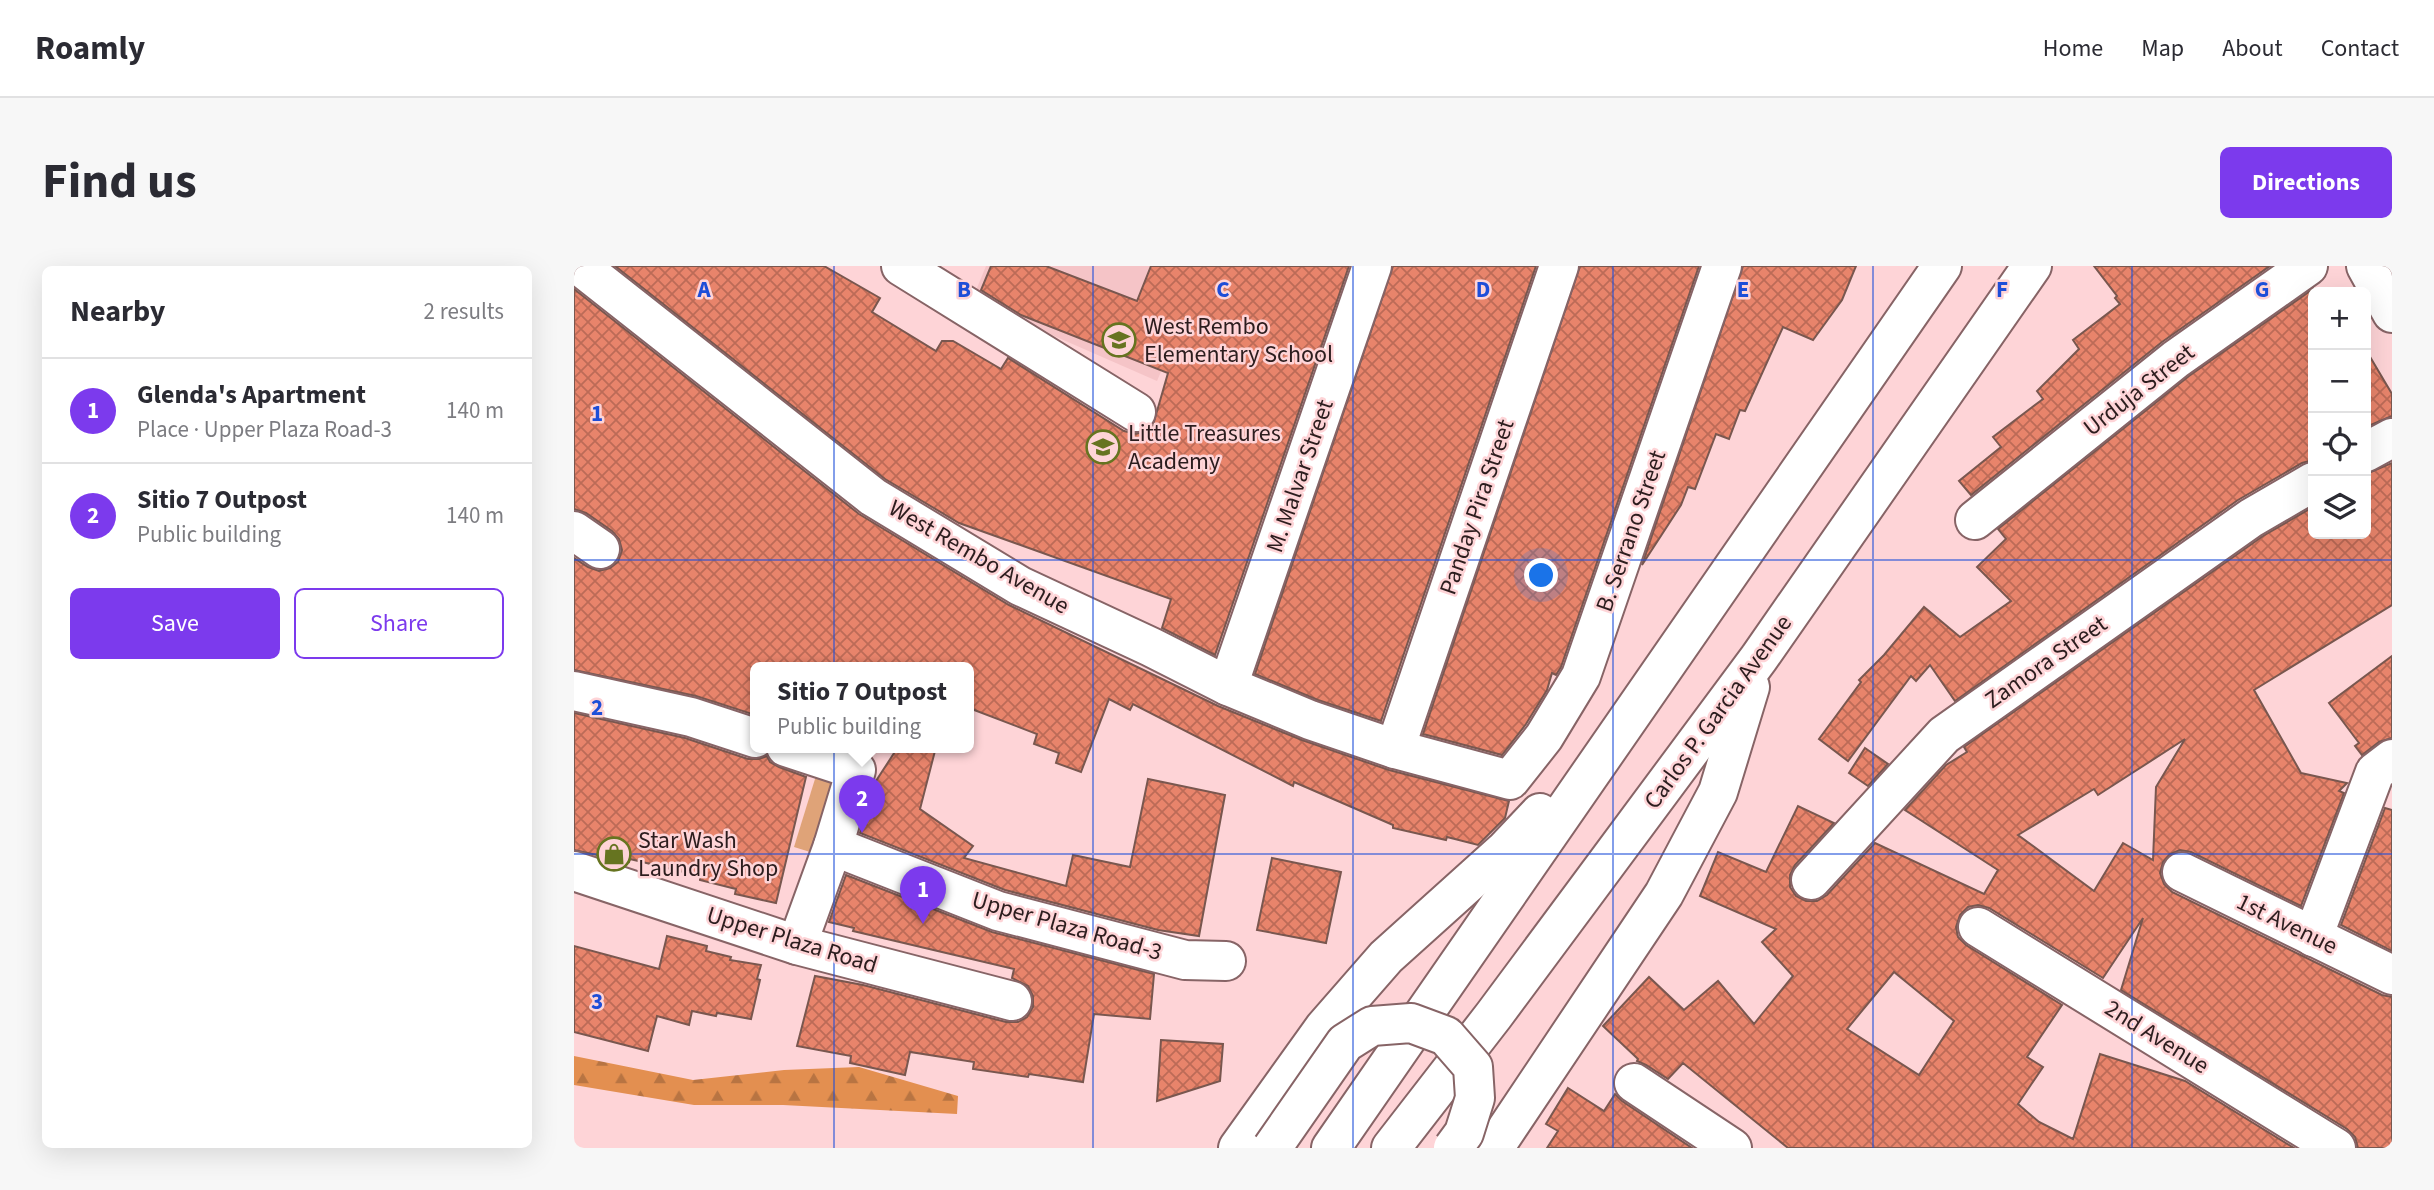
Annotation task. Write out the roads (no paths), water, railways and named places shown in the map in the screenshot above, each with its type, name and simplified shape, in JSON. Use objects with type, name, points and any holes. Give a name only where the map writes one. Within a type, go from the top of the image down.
[{"type":"street","name":"West Rembo Avenue","points":[[580,266],[873,497],[1020,586],[1228,686],[1310,720],[1395,749],[1510,780]]},
{"type":"street","points":[[901,266],[955,281],[1136,412]]},
{"type":"street","name":"M. Malvar Street","points":[[1228,686],[1371,266]]},
{"type":"street","name":"Panday Pira Street","points":[[1395,749],[1559,266]]},
{"type":"street","name":"B. Serrano Street","points":[[1510,780],[1544,737],[1581,676],[1722,266]]},
{"type":"street","points":[[1331,1148],[1942,266]]},
{"type":"street","name":"Carlos P. Garcia Avenue","points":[[1391,1148],[1494,1015],[1759,658],[2032,266]]},
{"type":"street","name":"Urduja Street","points":[[1975,520],[2176,359],[2308,266]]},
{"type":"street","points":[[2366,266],[2392,313]]},
{"type":"street","points":[[2371,449],[2392,438]]},
{"type":"street","name":"Zamora Street","points":[[1811,880],[1944,735],[2251,517],[2308,485]]},
{"type":"street","points":[[1494,1148],[1664,894],[1718,792],[1759,658]]},
{"type":"street","points":[[574,691],[691,717],[750,735]]},
{"type":"street","points":[[1238,1148],[1324,1028],[1386,957],[1506,849],[1627,724]]},
{"type":"street","points":[[797,945],[833,845],[856,770],[804,753]]},
{"type":"street","points":[[2313,937],[2375,772],[2392,759]]},
{"type":"street","name":"Upper Plaza Road-3","points":[[833,845],[998,911],[1185,960],[1226,961]]},
{"type":"street","name":"Upper Plaza Road","points":[[574,871],[797,945],[1012,1001]]},
{"type":"street","name":"1st Avenue","points":[[2182,872],[2392,975]]},
{"type":"street","name":"2nd Avenue","points":[[1978,927],[2336,1148]]},
{"type":"street","points":[[1272,1148],[1345,1043],[1372,1026],[1411,1023],[1446,1036],[1473,1068],[1475,1098],[1464,1133],[1453,1148]]},
{"type":"street","points":[[1634,1083],[1732,1148]]},
{"type":"place","name":"West Rembo Elementary School","points":[[1119,340]]},
{"type":"place","name":"Little Treasures Academy","points":[[1103,447]]},
{"type":"place","name":"Sitio 7 Outpost","points":[[862,833]]},
{"type":"place","name":"Star Wash Laundry Shop","points":[[614,854]]},
{"type":"place","name":"Glenda's Apartment","points":[[923,924]]}]
